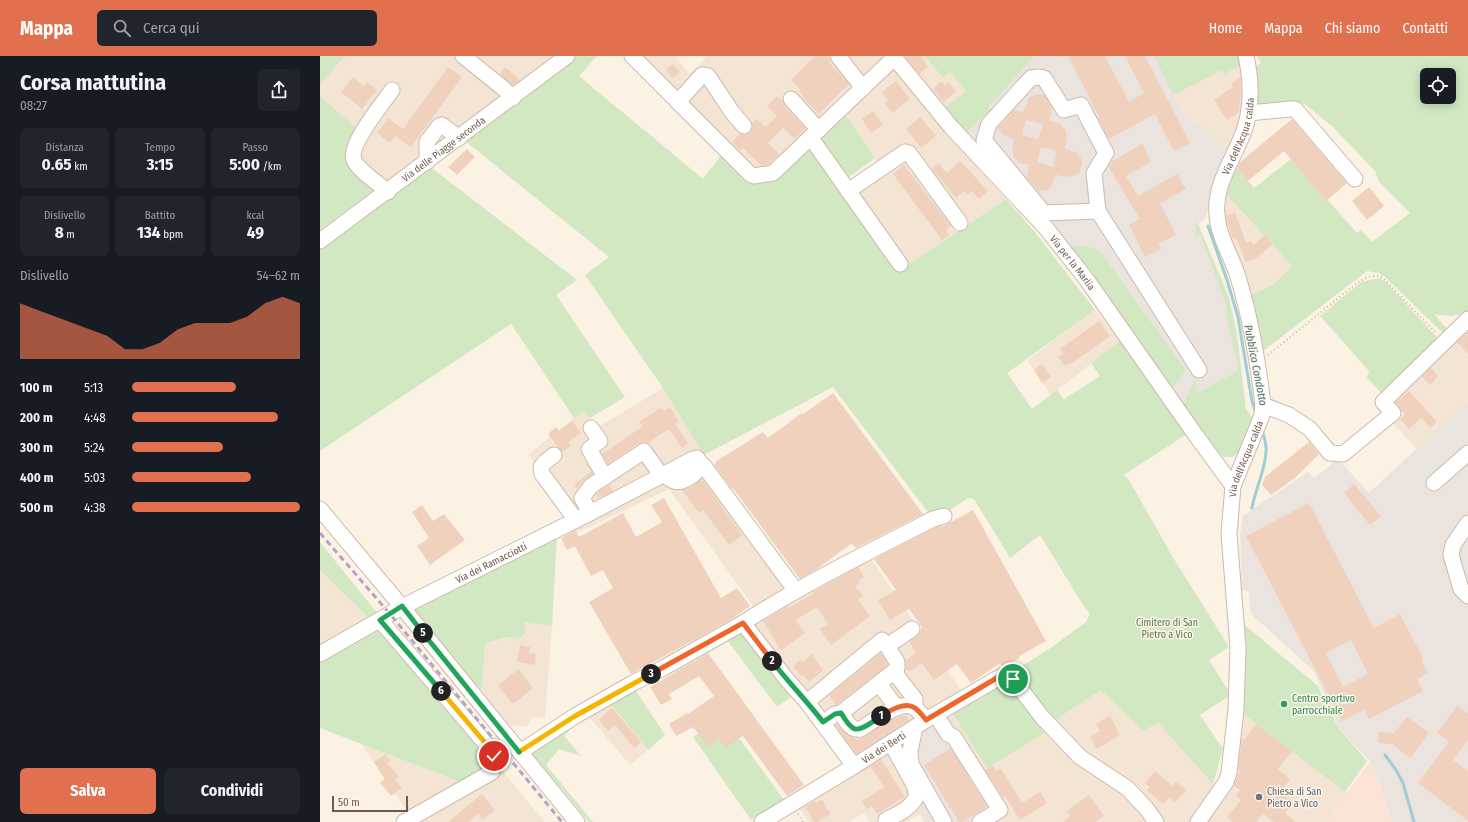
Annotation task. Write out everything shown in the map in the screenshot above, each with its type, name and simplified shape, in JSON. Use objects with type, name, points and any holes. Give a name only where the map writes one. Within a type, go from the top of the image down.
[{"type":"street","points":[[463,56],[503,88],[513,98]]},
{"type":"street","name":"Via delle Piagge seconda","points":[[320,241],[388,192],[567,56]]},
{"type":"street","points":[[632,56],[750,174],[754,176],[773,173],[863,88],[893,57]]},
{"type":"street","points":[[838,56],[863,88]]},
{"type":"street","name":"Via dell'Acqua calda","points":[[1200,820],[1226,782],[1229,773],[1236,709],[1238,647],[1229,534],[1233,486],[1263,410],[1254,338],[1238,276],[1217,215],[1219,193],[1245,129],[1249,113],[1249,70],[1246,56]]},
{"type":"street","name":"Via per la Marlia","points":[[893,57],[952,128],[1046,228],[1083,274],[1197,438],[1233,486]]},
{"type":"street","points":[[678,102],[702,75],[708,76],[732,112],[744,126]]},
{"type":"street","points":[[1098,211],[1044,213],[984,140],[989,124],[1031,78],[1044,78],[1064,110],[1080,105],[1106,153],[1094,173],[1098,211],[1199,370]]},
{"type":"street","points":[[388,192],[360,169],[354,160],[353,152],[358,139],[392,90]]},
{"type":"street","points":[[791,99],[815,134],[848,191],[900,264]]},
{"type":"street","points":[[1249,113],[1290,108],[1295,110],[1355,179]]},
{"type":"street","points":[[427,162],[427,142],[439,126],[442,125],[459,138]]},
{"type":"street","points":[[848,191],[905,152],[909,153],[960,223]]},
{"type":"street","points":[[1263,410],[1288,415],[1310,429],[1330,453],[1344,454],[1393,413],[1383,402],[1468,319]]},
{"type":"street","points":[[591,428],[600,441],[590,449],[605,477]]},
{"type":"street","points":[[590,513],[582,498],[591,486],[644,451],[662,474],[670,480],[676,482],[682,481],[694,474],[701,464],[704,466],[796,591]]},
{"type":"street","points":[[1434,483],[1468,453]]},
{"type":"street","points":[[554,455],[544,462],[541,467],[542,474],[576,520]]},
{"type":"street","name":"Via dei Ramacciotti","points":[[320,654],[402,606],[590,513],[662,474]]},
{"type":"street","points":[[320,509],[402,606],[577,822]]},
{"type":"street","points":[[520,752],[575,716],[743,623],[777,601],[933,519],[944,516]]},
{"type":"street","points":[[1468,522],[1453,545],[1451,555],[1461,589],[1468,596]]},
{"type":"street","points":[[380,620],[487,745],[494,756],[492,772],[404,822]]},
{"type":"street","name":"Via dei Berti","points":[[743,623],[788,681],[808,702],[854,766],[1000,676],[1007,676],[1013,679],[1042,717],[1080,757],[1127,788],[1146,808],[1156,822]]},
{"type":"street","points":[[887,646],[912,629]]},
{"type":"street","points":[[808,702],[882,640],[887,646],[897,662],[897,669],[841,713],[835,714],[823,722]]},
{"type":"street","points":[[894,672],[915,699],[915,708]]},
{"type":"street","points":[[879,684],[897,708]]},
{"type":"street","points":[[841,713],[852,728],[856,730],[861,729],[886,713],[897,708],[909,706],[915,708],[925,721],[954,737],[1000,810],[980,822]]},
{"type":"street","points":[[925,721],[910,751],[912,764],[944,822]]},
{"type":"street","points":[[886,820],[906,810],[914,802],[917,795],[911,778],[890,743]]},
{"type":"street","points":[[762,822],[854,766]]},
{"type":"path","points":[[1258,364],[1357,283],[1370,276],[1377,275],[1383,278],[1445,342]]},
{"type":"shaded area","points":[[345,56],[556,56],[388,183],[348,160],[359,130],[320,96],[320,85]]},
{"type":"shaded area","points":[[634,56],[676,56],[689,74],[708,56],[889,56],[772,173],[753,174]]},
{"type":"shaded area","points":[[904,56],[923,56],[943,78],[950,72],[966,91],[943,109]]},
{"type":"shaded area","points":[[1035,56],[1154,56],[1183,114],[1208,130],[1226,151],[1205,219],[1196,225],[1195,234],[1200,234],[1226,305],[1226,316],[1234,352],[1237,357],[1238,372],[1198,394],[1195,382],[1183,405],[1173,388],[1186,370],[1100,251],[1088,246],[1067,246],[967,132],[990,110],[987,107]]},
{"type":"shaded area","points":[[895,65],[949,136],[1006,199],[907,266],[858,195],[858,192],[886,174],[845,114]]},
{"type":"shaded area","points":[[1241,65],[1245,83],[1243,109],[1231,145],[1226,151],[1208,130],[1183,114],[1173,95],[1222,69],[1225,74]]},
{"type":"shaded area","points":[[1224,192],[1292,266],[1273,285],[1248,296],[1222,215]]},
{"type":"shaded area","points":[[1095,310],[1120,341],[1051,395],[1027,360]]},
{"type":"shaded area","points":[[1468,320],[1468,401],[1417,449],[1390,420],[1387,399]]},
{"type":"shaded area","points":[[663,388],[704,455],[800,586],[869,556],[963,693],[1054,721],[1101,690],[1143,731],[1158,723],[1216,787],[1230,750],[1230,704],[1347,793],[1326,822],[993,822],[924,812],[907,822],[870,822],[864,813],[849,822],[809,822],[797,805],[858,768],[751,627],[758,613],[669,489],[573,535],[529,454],[584,410],[598,427]]},
{"type":"shaded area","points":[[1468,401],[1468,822],[1392,822],[1379,781],[1370,761],[1340,730],[1314,671],[1251,614],[1249,591],[1242,590],[1240,534],[1243,516],[1308,472],[1314,478],[1338,459],[1369,493]]},
{"type":"shaded area","points":[[320,570],[370,619],[320,648]]},
{"type":"shaded area","points":[[523,621],[552,626],[545,718],[533,717],[527,727],[505,724],[475,688],[482,687],[485,644],[505,637],[520,638]]},
{"type":"shaded area","points":[[608,700],[648,750],[630,765],[586,713]]},
{"type":"shaded area","points":[[951,717],[1006,814],[993,822],[924,822],[920,815],[924,812],[887,752],[935,722],[937,725]]},
{"type":"shaded area","points":[[361,744],[447,777],[460,782],[407,811]]},
{"type":"shaded area","points":[[1370,761],[1379,781],[1392,822],[1326,822]]},
{"type":"shaded area","points":[[500,768],[545,822],[413,822]]},
{"type":"green space","points":[[320,56],[345,56],[320,85]]},
{"type":"green space","name":"Cimitero di San Pietro a Vico","points":[[575,56],[597,56],[579,76],[703,179],[722,154],[752,184],[768,181],[808,146],[899,271],[1006,199],[1034,231],[1095,310],[1007,373],[1032,409],[1057,390],[1064,399],[1100,376],[1091,363],[1120,341],[1187,434],[1124,475],[1129,480],[1174,559],[1229,647],[1209,660],[1231,695],[1200,715],[1223,749],[1213,784],[1158,723],[1143,731],[1101,690],[1054,721],[1015,675],[1016,670],[1052,647],[1086,622],[1090,614],[1040,535],[1010,558],[974,499],[968,498],[950,510],[930,515],[833,387],[704,455],[663,388],[585,275],[609,257],[465,141]]},
{"type":"green space","points":[[924,56],[1035,56],[988,107],[990,110],[964,135],[943,109],[966,91],[950,72],[943,78]]},
{"type":"green space","points":[[1154,56],[1239,56],[1241,65],[1225,74],[1222,70],[1173,95]]},
{"type":"green space","points":[[1257,56],[1468,56],[1468,310],[1464,313],[1456,315],[1447,316],[1434,314],[1449,331],[1444,334],[1385,277],[1378,273],[1367,271],[1262,352],[1248,296],[1273,285],[1292,266],[1224,192],[1234,164],[1254,188],[1291,159],[1357,233],[1361,230],[1372,242],[1410,213],[1379,182],[1375,171],[1333,127],[1305,104],[1256,105],[1256,66],[1261,63]]},
{"type":"green space","points":[[320,96],[359,130],[348,150],[374,190],[320,230]]},
{"type":"green space","points":[[845,114],[875,158],[845,180],[819,137]]},
{"type":"green space","points":[[428,165],[577,280],[556,295],[625,397],[590,418],[583,411],[574,418],[511,324],[320,451],[320,245]]},
{"type":"green space","points":[[1197,221],[1229,298],[1237,334],[1246,409],[1253,419],[1240,450],[1233,457],[1224,457],[1216,450],[1183,405],[1193,383],[1195,382],[1198,393],[1238,371],[1237,357],[1234,352],[1226,316],[1226,305],[1200,234],[1196,236],[1195,234]]},
{"type":"green space","points":[[1067,246],[1088,246],[1100,251],[1186,370],[1173,388]]},
{"type":"green space","points":[[1379,278],[1386,282],[1443,344],[1387,399],[1367,378],[1369,371],[1320,316],[1361,282]]},
{"type":"green space","points":[[557,534],[552,626],[524,622],[526,633],[520,638],[505,637],[485,644],[482,687],[475,688],[411,610]]},
{"type":"green space","points":[[320,542],[378,614],[370,619],[320,570]]},
{"type":"green space","points":[[378,623],[485,753],[487,759],[486,763],[484,768],[480,771],[460,782],[320,728],[320,657]]},
{"type":"green space","name":"Centro sportivo parrocchiale","points":[[1242,623],[1318,686],[1339,729],[1367,761],[1345,792],[1242,713]]},
{"type":"green space","points":[[742,631],[795,694],[777,707],[725,637]]},
{"type":"green space","points":[[1000,681],[1010,682],[1049,730],[987,768],[950,709]]},
{"type":"green space","points":[[633,689],[636,691],[665,735],[648,750],[608,700]]},
{"type":"green space","points":[[723,716],[784,800],[751,820],[693,737]]},
{"type":"green space","points":[[578,721],[564,736],[581,756],[559,749],[546,765],[593,822],[589,822],[530,751]]},
{"type":"building","points":[[815,56],[827,56],[830,60],[829,62],[849,84],[819,114],[802,97],[803,95],[799,91],[801,90],[791,80]]},
{"type":"building","points":[[905,56],[920,56],[928,67],[919,74]]},
{"type":"building","points":[[1068,56],[1105,56],[1129,102],[1144,93],[1125,56],[1145,56],[1190,143],[1174,151],[1155,114],[1109,139]]},
{"type":"building","points":[[673,64],[680,72],[673,78],[666,70]]},
{"type":"building","points":[[448,67],[462,77],[411,147],[395,136],[390,143],[377,133],[388,118],[403,129]]},
{"type":"building","points":[[505,67],[520,80],[513,85],[500,74]]},
{"type":"building","points":[[353,77],[364,86],[367,82],[377,90],[362,109],[341,92]]},
{"type":"building","points":[[1240,77],[1241,92],[1239,112],[1227,120],[1214,100],[1233,87],[1231,83]]},
{"type":"building","points":[[896,81],[910,99],[892,113],[884,103],[888,101],[882,92]]},
{"type":"building","points":[[941,81],[945,85],[948,82],[956,91],[944,102],[933,89]]},
{"type":"building","points":[[1040,94],[1045,96],[1052,108],[1049,121],[1059,123],[1065,129],[1067,137],[1065,148],[1077,153],[1082,160],[1079,173],[1067,177],[1056,175],[1051,187],[1048,190],[1039,191],[1027,178],[1029,165],[1020,163],[1014,157],[1012,149],[1014,139],[1002,134],[998,128],[1014,110],[1023,112],[1028,99],[1031,96]],"holes":[[[1026,120],[1043,124],[1038,139],[1022,135]],[[1041,147],[1057,151],[1053,167],[1037,162]]]},
{"type":"building","points":[[777,96],[782,100],[785,107],[805,128],[795,139],[783,128],[768,143],[779,154],[768,165],[762,166],[743,148],[740,151],[732,142],[740,134],[745,135],[750,133],[753,129],[752,123],[757,119],[766,127],[777,116],[767,106]]},
{"type":"building","points":[[873,111],[883,125],[871,133],[862,119]]},
{"type":"building","points":[[920,117],[936,136],[921,148],[906,129]]},
{"type":"building","points":[[1292,119],[1347,183],[1326,201],[1284,151],[1248,181],[1237,168],[1240,162]]},
{"type":"building","points":[[1142,144],[1151,162],[1126,176],[1138,196],[1177,174],[1186,189],[1160,203],[1176,235],[1158,244],[1161,249],[1145,257],[1129,225],[1140,219],[1108,166],[1112,161]]},
{"type":"building","points":[[467,149],[475,157],[457,175],[448,167]]},
{"type":"building","points":[[960,161],[988,191],[979,199],[972,191],[967,195],[964,191],[956,198],[932,169],[938,163],[947,173]]},
{"type":"building","points":[[904,165],[951,226],[946,230],[949,235],[942,240],[893,174]]},
{"type":"building","points":[[1369,187],[1384,206],[1367,220],[1352,201]]},
{"type":"building","points":[[1235,212],[1246,243],[1251,241],[1253,245],[1265,235],[1272,245],[1256,258],[1246,262],[1236,238],[1233,239],[1227,221],[1226,216]]},
{"type":"building","points":[[1099,321],[1110,336],[1071,364],[1070,363],[1065,366],[1058,357],[1063,354],[1060,349]]},
{"type":"building","points":[[1468,332],[1468,354],[1457,342]]},
{"type":"building","points":[[1042,364],[1051,377],[1042,383],[1034,370]]},
{"type":"building","points":[[1431,368],[1437,377],[1430,385],[1422,377]]},
{"type":"building","points":[[1409,391],[1437,422],[1430,428],[1421,418],[1409,429],[1400,419],[1405,415],[1396,402]]},
{"type":"building","points":[[833,393],[923,514],[856,548],[852,543],[817,569],[800,579],[733,488],[732,489],[714,465],[716,463],[715,462],[763,432],[768,438],[802,413],[803,414]]},
{"type":"building","points":[[670,407],[679,422],[675,424],[688,443],[682,448],[669,429],[648,443],[639,443],[608,464],[602,454],[642,427],[639,422],[661,408],[664,411]]},
{"type":"building","points":[[572,421],[581,433],[568,442],[571,446],[562,452],[548,434],[556,427],[559,431]]},
{"type":"building","points":[[1309,442],[1319,454],[1295,478],[1271,495],[1262,485],[1265,477]]},
{"type":"building","points":[[586,464],[593,474],[584,480],[577,489],[574,485],[591,472]]},
{"type":"building","points":[[702,479],[742,535],[729,545],[703,510],[699,513],[682,490],[692,487]]},
{"type":"building","points":[[1354,484],[1381,516],[1370,525],[1344,493]]},
{"type":"building","points":[[609,485],[613,491],[602,497],[601,495],[598,497],[596,494]]},
{"type":"building","points":[[664,498],[721,598],[737,588],[750,606],[733,618],[698,638],[631,674],[589,602],[613,588],[603,570],[591,576],[575,546],[567,550],[561,538],[575,530],[579,537],[623,513],[636,537],[662,522],[651,505]]},
{"type":"building","points":[[1309,503],[1374,628],[1400,614],[1423,658],[1421,659],[1428,673],[1417,679],[1423,691],[1369,719],[1364,710],[1342,721],[1246,536]],"holes":[[[1351,640],[1368,674],[1343,687],[1326,653]]]},
{"type":"building","points":[[422,505],[433,521],[444,514],[465,540],[430,565],[417,546],[429,538],[412,512]]},
{"type":"building","points":[[973,510],[1046,641],[1003,667],[1000,663],[971,683],[957,664],[934,680],[922,663],[909,672],[906,669],[906,660],[916,653],[909,642],[920,633],[922,627],[909,609],[890,620],[878,600],[896,590],[874,559],[936,527],[944,526]]},
{"type":"building","points":[[858,567],[864,577],[858,581],[860,583],[855,586],[863,596],[858,600],[870,616],[831,645],[820,629],[828,624],[817,607],[795,620],[805,633],[781,650],[763,621],[788,606],[789,608],[814,593],[813,592]]},
{"type":"building","points":[[520,645],[530,647],[529,653],[536,654],[535,665],[517,662]]},
{"type":"building","points":[[708,653],[804,785],[787,796],[743,736],[725,748],[719,739],[708,747],[693,727],[676,736],[669,724],[687,713],[688,714],[714,696],[699,676],[669,694],[672,699],[661,705],[650,687]]},
{"type":"building","points":[[881,653],[888,665],[836,705],[829,695]]},
{"type":"building","points":[[812,654],[823,670],[809,682],[803,675],[801,676],[793,666],[801,659],[803,662]]},
{"type":"building","points":[[518,669],[533,688],[513,704],[498,686]]},
{"type":"building","points":[[1457,706],[1468,714],[1468,740],[1453,760],[1468,771],[1468,821],[1418,783],[1449,742],[1437,733]]},
{"type":"building","points":[[612,708],[641,742],[634,748],[615,725],[608,731],[599,720]]},
{"type":"building","points":[[906,715],[909,720],[856,754],[835,725],[837,724],[845,733],[857,740],[891,720]]},
{"type":"building","points":[[1110,716],[1120,735],[1097,749],[1090,737],[1100,731],[1096,724]]},
{"type":"building","points":[[1407,717],[1429,733],[1410,758],[1392,744],[1378,743],[1379,732],[1394,733]]},
{"type":"building","points":[[1256,724],[1292,751],[1278,769],[1290,779],[1280,792],[1293,802],[1285,813],[1296,822],[1274,822],[1263,814],[1256,822],[1233,822],[1227,817],[1241,800],[1236,796],[1240,790],[1234,786],[1241,771],[1238,770],[1242,739],[1244,740]]},
{"type":"building","points":[[951,748],[987,807],[962,822],[959,822],[924,765]]},
{"type":"building","points":[[386,754],[390,761],[387,763],[399,777],[395,780],[402,788],[391,796],[380,783],[385,779],[374,762]]},
{"type":"building","points":[[881,759],[905,797],[877,814],[872,806],[867,809],[862,801],[884,787],[871,767],[864,772],[863,771]]},
{"type":"building","points":[[993,766],[996,771],[1001,769],[1022,803],[1040,792],[1047,803],[1020,820],[1005,796],[1003,797],[985,770]]},
{"type":"building","points":[[1155,771],[1173,786],[1176,782],[1186,790],[1175,802],[1169,797],[1163,804],[1147,790],[1150,787],[1145,783]]},
{"type":"building","points":[[482,794],[495,810],[483,820],[478,814],[468,822],[448,822]]},
{"type":"building","points":[[1089,795],[1104,816],[1095,822],[1063,822],[1070,816],[1067,811]]},
{"type":"building","points":[[822,800],[830,814],[817,822],[814,822],[805,807],[815,801],[816,803]]},
{"type":"waterway","name":"Pubblico Condotto","points":[[1208,226],[1238,317],[1252,401],[1256,413]]},
{"type":"waterway","name":"Pubblico Condotto","points":[[1252,508],[1265,459],[1266,447],[1262,430]]},
{"type":"waterway","name":"Pubblico Condotto","points":[[1385,755],[1403,783],[1414,822]]},
{"type":"railway","points":[[320,533],[390,614],[562,822]]},
{"type":"place","name":"Centro sportivo parrocchiale","points":[[1284,704]]},
{"type":"place","name":"Chiesa di San Pietro a Vico","points":[[1259,797]]},
{"type":"route","points":[[494,756],[487,745],[380,620],[402,606],[520,752],[575,716],[743,623],[788,681],[808,702],[823,722],[835,714],[841,713],[852,728],[856,730],[861,729],[886,713],[903,706],[915,708],[926,720],[1000,676],[1007,676],[1013,679]]}]
